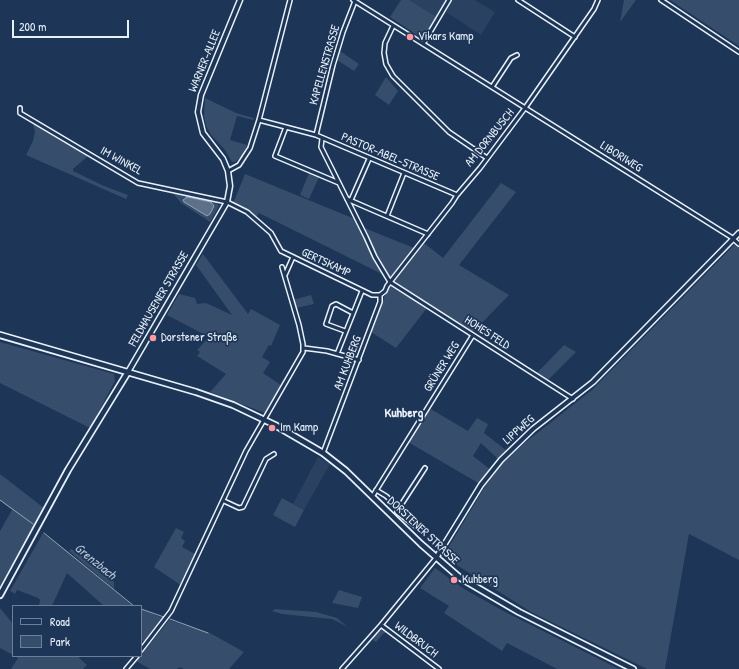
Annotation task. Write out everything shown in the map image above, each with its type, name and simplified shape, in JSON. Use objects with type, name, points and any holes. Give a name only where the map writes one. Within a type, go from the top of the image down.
[{"type":"main road","name":"DORSTENER STRASSE","points":[[0,335],[196,392],[233,405],[264,420],[323,453],[346,471],[436,558],[459,577],[488,595],[633,669]]},
{"type":"main road","name":"FELDHAUSENER STRASSE","points":[[0,595],[68,470],[128,372]]},
{"type":"street","name":"WARNER-ALLEE","points":[[228,171],[223,159],[203,133],[198,112],[201,95],[240,0]]},
{"type":"street","points":[[228,171],[239,165],[245,158],[259,120],[290,0]]},
{"type":"street","name":"LIBORIWEG","points":[[354,0],[739,244]]},
{"type":"street","name":"KAPELLENSTRASSE","points":[[316,135],[342,32],[354,0]]},
{"type":"street","points":[[423,44],[449,0]]},
{"type":"street","points":[[518,0],[575,37]]},
{"type":"street","name":"AM DORNBUSCH","points":[[390,282],[526,108],[594,9],[598,0]]},
{"type":"street","points":[[661,0],[739,52]]},
{"type":"street","points":[[393,26],[385,43],[384,53],[386,64],[393,76],[449,132],[487,158]]},
{"type":"street","points":[[492,87],[511,58],[517,55]]},
{"type":"street","name":"IM WINKEL","points":[[20,108],[20,113],[138,182],[227,202]]},
{"type":"street","name":"PASTOR-ABEL-STRASSE","points":[[259,120],[316,135],[322,139],[457,195]]},
{"type":"street","points":[[286,127],[275,156],[339,183]]},
{"type":"street","points":[[322,139],[321,147],[349,200],[374,257],[390,282]]},
{"type":"street","points":[[349,200],[369,158]]},
{"type":"street","name":"FELDHAUSENER STRASSE","points":[[128,372],[227,202],[230,186],[228,171]]},
{"type":"street","points":[[387,216],[404,173]]},
{"type":"street","points":[[349,200],[428,234]]},
{"type":"street","points":[[227,202],[247,212],[265,226],[274,236],[281,251],[279,256]]},
{"type":"street","name":"LIPPWEG","points":[[342,669],[381,625],[436,558],[481,485],[501,460],[533,429],[593,382],[734,240],[739,233]]},
{"type":"street","name":"GERTSKAMP","points":[[281,251],[374,296],[380,295]]},
{"type":"street","points":[[285,275],[293,257]]},
{"type":"street","points":[[142,649],[171,611],[224,501],[246,451],[304,348],[282,267]]},
{"type":"street","name":"AM KUHBERG","points":[[323,453],[380,302],[380,295],[384,292],[390,282]]},
{"type":"street","name":"HOHES FELD","points":[[390,282],[573,399]]},
{"type":"street","points":[[337,354],[362,290]]},
{"type":"street","points":[[345,331],[326,324],[332,306],[336,304],[354,312]]},
{"type":"street","name":"GRÜNER WEG","points":[[372,497],[473,335]]},
{"type":"street","points":[[304,348],[359,360]]},
{"type":"street","points":[[224,501],[239,508],[243,507],[266,459],[274,454]]},
{"type":"street","points":[[419,529],[398,512],[424,468]]},
{"type":"street","points":[[376,490],[386,496],[399,508]]},
{"type":"street","name":"WILDBRUCH","points":[[381,625],[439,669]]},
{"type":"street","points":[[126,669],[135,657]]},
{"type":"shaded area","points":[[409,0],[447,0],[437,17]]},
{"type":"shaded area","points":[[452,0],[475,0],[495,12],[481,35],[446,12]]},
{"type":"shaded area","points":[[187,197],[211,202],[214,206],[210,214],[207,216],[184,202],[183,200]]},
{"type":"shaded area","points":[[318,457],[330,464],[304,510],[293,504]]},
{"type":"green space","points":[[401,0],[409,0],[437,17],[424,37],[420,37],[390,17]]},
{"type":"green space","points":[[624,0],[636,0],[620,22]]},
{"type":"green space","points":[[670,0],[739,0],[739,46]]},
{"type":"green space","points":[[340,51],[359,64],[354,71],[337,60]]},
{"type":"green space","points":[[386,77],[398,91],[389,105],[375,95]]},
{"type":"green space","points":[[205,98],[236,113],[254,118],[253,120],[237,116],[230,140],[247,145],[242,156],[235,162],[232,162],[225,150],[211,135],[206,126],[204,116]]},
{"type":"green space","points":[[33,124],[88,156],[73,169],[73,171],[104,186],[128,195],[126,199],[26,155],[33,141],[35,132]]},
{"type":"green space","points":[[309,173],[319,177],[309,199],[300,195]]},
{"type":"green space","points":[[245,174],[355,219],[382,274],[259,213],[256,217],[234,203]]},
{"type":"green space","points":[[501,183],[516,192],[459,265],[509,295],[474,331],[471,331],[394,283],[394,281],[424,243],[443,258]]},
{"type":"green space","points":[[171,191],[216,201],[219,206],[210,222],[181,203]]},
{"type":"green space","points":[[362,227],[414,248],[391,277],[387,276]]},
{"type":"green space","points":[[739,240],[739,560],[689,534],[665,669],[647,669],[531,612],[444,557],[444,555],[484,488],[503,463],[522,445],[592,390]]},
{"type":"green space","points":[[203,254],[248,314],[251,309],[280,325],[271,346],[269,345],[262,357],[270,362],[263,373],[281,385],[265,413],[210,392],[226,374],[197,356],[200,352],[197,350],[209,337],[167,315],[179,294],[195,298],[197,304],[206,303],[232,315],[196,265]]},
{"type":"green space","points":[[388,287],[393,287],[427,308],[396,348],[371,332]]},
{"type":"green space","points":[[311,295],[314,304],[296,308],[293,300]]},
{"type":"green space","points":[[0,342],[114,374],[115,381],[90,428],[0,383]]},
{"type":"green space","points":[[564,345],[576,352],[548,380],[537,373]]},
{"type":"green space","points":[[429,408],[468,431],[477,418],[488,424],[484,433],[507,451],[499,460],[481,443],[473,456],[491,470],[480,484],[408,442]]},
{"type":"green space","points":[[0,474],[44,508],[0,586],[0,531],[12,510],[0,501]]},
{"type":"green space","points":[[282,498],[304,510],[295,527],[273,515]]},
{"type":"green space","points":[[176,528],[184,532],[181,538],[185,541],[182,547],[197,555],[182,586],[154,567]]},
{"type":"green space","points":[[43,533],[132,605],[103,605],[67,573],[52,605],[39,605],[40,600],[38,598],[17,590],[15,594],[10,591]]},
{"type":"green space","points":[[71,549],[81,554],[88,551],[114,582],[114,589],[69,551]]},
{"type":"green space","points":[[435,568],[464,589],[509,614],[619,669],[557,669],[507,643],[502,651],[444,613],[449,606],[420,588]]},
{"type":"green space","points":[[339,590],[362,597],[358,608],[332,603]]},
{"type":"green space","points":[[0,608],[12,623],[12,654],[0,648]]},
{"type":"green space","points":[[142,609],[163,618],[145,643],[142,640]]},
{"type":"green space","points":[[275,609],[316,612],[337,618],[364,641],[346,626],[332,619],[282,614],[272,611]]},
{"type":"green space","points":[[169,620],[210,633],[244,652],[229,669],[184,669],[180,667],[177,669],[150,669],[136,661],[139,657],[142,657],[142,654]]},
{"type":"green space","points":[[383,629],[388,633],[384,633],[376,642],[373,640],[376,634]]},
{"type":"green space","points":[[16,657],[78,657],[87,665],[83,669],[11,669],[18,658]]},
{"type":"waterway","name":"Grenzbach","points":[[0,500],[33,524]]},
{"type":"waterway","name":"Grenzbach","points":[[44,533],[133,605]]},
{"type":"waterway","name":"Grenzbach","points":[[142,609],[164,617]]},
{"type":"waterway","name":"Grenzbach","points":[[170,619],[208,633]]},
{"type":"place","name":"Vikars Kamp","points":[[410,37]]},
{"type":"place","name":"Dorstener Straße","points":[[153,338]]},
{"type":"place","name":"Im Kamp","points":[[272,428]]},
{"type":"place","name":"Kuhberg","points":[[454,580]]},
{"type":"district","name":"Kuhberg","points":[[404,414]]}]
